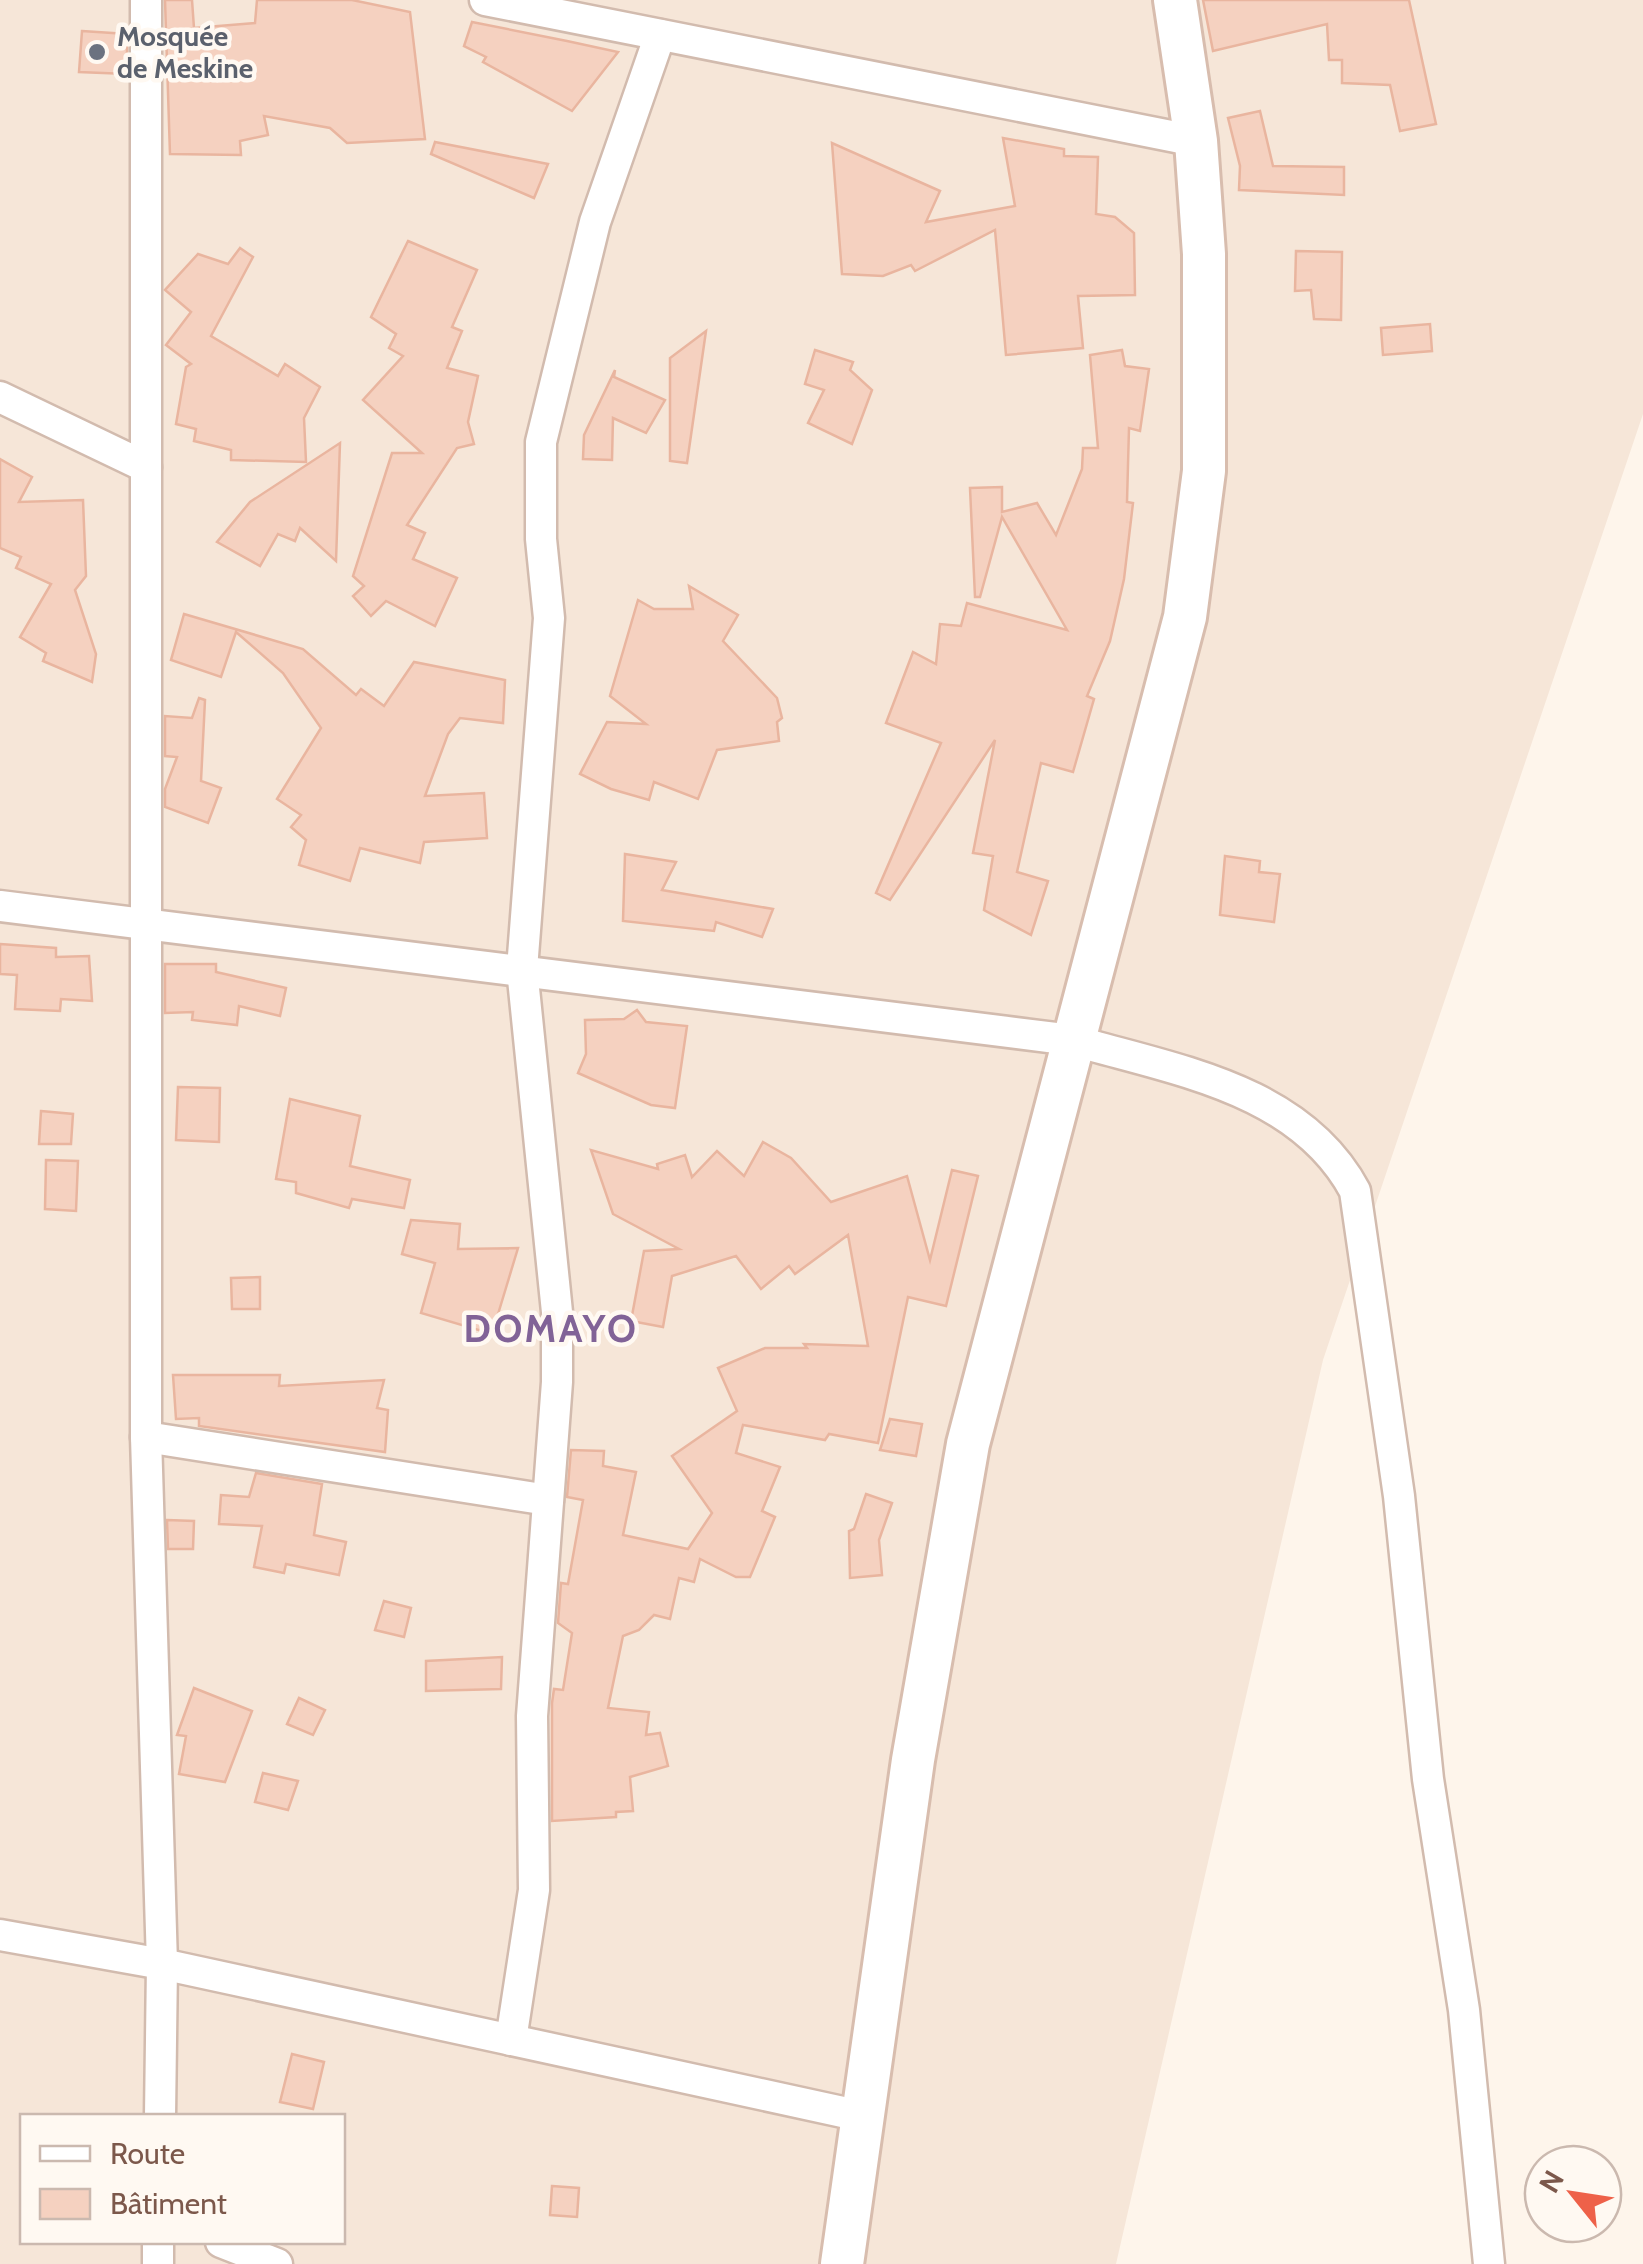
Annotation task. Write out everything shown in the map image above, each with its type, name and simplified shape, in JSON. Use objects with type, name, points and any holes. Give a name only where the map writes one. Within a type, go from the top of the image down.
[{"type":"main road","points":[[842,2264],[913,1760],[968,1444],[1186,617],[1204,471],[1204,254],[1196,141],[1175,0]]},
{"type":"street","points":[[146,0],[146,1437],[162,1964],[160,2114]]},
{"type":"street","points":[[484,0],[1196,141]]},
{"type":"street","points":[[511,2040],[534,1890],[532,1730],[557,1382],[557,1312],[522,970],[549,618],[541,539],[541,442],[595,222],[660,35]]},
{"type":"street","points":[[0,397],[146,466]]},
{"type":"street","points":[[0,906],[1072,1040],[1232,1088],[1284,1112],[1318,1141],[1342,1168],[1355,1191],[1399,1496],[1428,1779],[1464,2010],[1489,2264]]},
{"type":"street","points":[[146,1437],[548,1500]]},
{"type":"street","points":[[0,1935],[162,1964],[862,2116]]},
{"type":"street","points":[[227,2244],[276,2264]]},
{"type":"shaded area","points":[[0,0],[1643,0],[1643,414],[1323,1360],[1116,2264],[0,2264]]},
{"type":"building","points":[[165,0],[192,0],[194,28],[255,23],[257,0],[352,0],[410,12],[425,139],[347,143],[330,128],[264,116],[268,135],[240,141],[241,155],[170,154]]},
{"type":"building","points":[[1203,0],[1409,0],[1436,124],[1400,131],[1390,85],[1342,83],[1342,60],[1329,60],[1327,24],[1213,51]]},
{"type":"building","points":[[472,22],[618,52],[572,111],[483,62],[486,57],[464,46]]},
{"type":"building","name":"Mosquée de Meskine","points":[[82,31],[127,34],[127,74],[79,72]]},
{"type":"building","points":[[1260,111],[1273,166],[1344,167],[1344,195],[1239,190],[1240,166],[1228,118]]},
{"type":"building","points":[[1003,138],[1064,149],[1064,156],[1098,157],[1096,214],[1115,217],[1134,233],[1135,295],[1078,296],[1083,348],[1006,355],[995,230],[915,271],[911,265],[883,276],[842,274],[832,143],[940,191],[926,222],[1015,206]]},
{"type":"building","points":[[435,142],[548,164],[534,198],[431,154]]},
{"type":"building","points":[[408,241],[477,270],[452,327],[462,331],[447,368],[478,376],[468,422],[474,444],[457,448],[407,525],[425,533],[413,559],[457,578],[435,626],[386,601],[371,616],[353,596],[364,586],[353,576],[392,453],[422,453],[363,400],[403,356],[389,348],[396,334],[371,317]]},
{"type":"building","points":[[240,248],[253,257],[211,336],[278,376],[285,364],[320,387],[304,418],[306,462],[231,460],[231,450],[194,441],[196,429],[176,424],[186,367],[191,364],[166,345],[191,312],[165,290],[198,254],[228,264]]},
{"type":"building","points":[[1296,251],[1342,252],[1341,320],[1314,319],[1311,290],[1295,291]]},
{"type":"building","points":[[1430,324],[1432,351],[1383,355],[1381,328]]},
{"type":"building","points":[[706,331],[687,463],[670,461],[670,358]]},
{"type":"building","points":[[815,350],[853,362],[850,370],[872,390],[852,444],[808,423],[824,390],[805,384]]},
{"type":"building","points":[[1122,350],[1125,366],[1149,369],[1140,431],[1129,428],[1127,502],[1133,503],[1124,579],[1110,641],[1087,696],[1094,699],[1073,772],[1041,763],[1017,872],[1048,881],[1031,935],[984,910],[993,856],[973,853],[995,740],[890,900],[876,893],[941,743],[886,723],[913,652],[936,664],[940,624],[961,626],[967,603],[1067,630],[1002,517],[980,597],[975,597],[970,488],[1002,487],[1002,512],[1037,503],[1056,535],[1082,469],[1083,448],[1098,448],[1090,355]]},
{"type":"building","points":[[615,370],[614,377],[665,400],[646,433],[613,418],[612,460],[583,459],[584,435]]},
{"type":"building","points":[[340,443],[336,561],[300,528],[295,541],[278,534],[260,566],[217,542],[250,502]]},
{"type":"building","points":[[0,459],[32,477],[19,502],[83,500],[86,576],[75,590],[96,654],[92,682],[43,661],[46,653],[20,637],[51,584],[16,568],[21,557],[0,548]]},
{"type":"building","points":[[689,586],[738,615],[723,641],[777,698],[782,718],[777,722],[779,741],[717,750],[698,799],[654,782],[649,800],[611,789],[580,774],[607,722],[646,724],[610,696],[638,600],[654,609],[693,609]]},
{"type":"building","points":[[184,614],[303,649],[356,695],[361,689],[384,706],[414,662],[505,680],[503,723],[460,718],[448,734],[425,796],[484,793],[487,838],[424,842],[420,863],[360,848],[350,881],[299,865],[306,840],[291,827],[301,815],[277,799],[321,728],[283,673],[236,632],[221,677],[171,660]]},
{"type":"building","points":[[199,698],[205,700],[201,781],[221,788],[208,823],[165,807],[165,789],[177,757],[165,756],[165,716],[192,718]]},
{"type":"building","points":[[625,854],[676,862],[662,890],[773,909],[762,937],[716,922],[714,931],[623,921]]},
{"type":"building","points":[[1225,856],[1260,861],[1259,872],[1280,874],[1274,922],[1220,915]]},
{"type":"building","points":[[0,944],[56,948],[56,957],[89,956],[92,1001],[61,999],[60,1011],[15,1009],[17,975],[0,974]]},
{"type":"building","points":[[165,964],[216,964],[216,972],[286,988],[280,1016],[239,1006],[237,1025],[192,1020],[193,1012],[165,1013]]},
{"type":"building","points":[[637,1010],[646,1022],[687,1026],[675,1108],[651,1105],[578,1073],[586,1054],[585,1020],[624,1019]]},
{"type":"building","points":[[178,1087],[220,1088],[219,1142],[176,1140]]},
{"type":"building","points":[[290,1099],[360,1116],[350,1166],[410,1180],[404,1208],[352,1199],[349,1208],[296,1193],[296,1182],[276,1179]]},
{"type":"building","points":[[41,1111],[73,1114],[71,1144],[39,1144]]},
{"type":"building","points":[[763,1142],[791,1158],[831,1202],[907,1176],[930,1260],[952,1170],[978,1176],[946,1306],[908,1297],[878,1443],[829,1434],[825,1440],[743,1425],[736,1453],[780,1467],[762,1511],[775,1517],[750,1577],[736,1577],[700,1559],[694,1582],[679,1578],[670,1619],[654,1615],[639,1630],[623,1636],[608,1708],[649,1712],[646,1735],[660,1733],[668,1766],[630,1777],[633,1811],[616,1812],[616,1817],[552,1821],[552,1703],[554,1689],[563,1690],[572,1633],[558,1623],[561,1583],[568,1584],[583,1500],[567,1497],[571,1450],[604,1451],[603,1466],[636,1472],[623,1535],[688,1549],[712,1513],[672,1456],[737,1411],[718,1368],[765,1348],[807,1348],[804,1344],[868,1346],[848,1235],[795,1274],[789,1266],[761,1289],[736,1256],[672,1276],[663,1327],[631,1321],[644,1251],[679,1249],[613,1214],[591,1150],[658,1169],[657,1164],[685,1155],[692,1177],[717,1151],[744,1176]]},
{"type":"building","points":[[46,1160],[78,1161],[76,1211],[45,1209]]},
{"type":"building","points":[[411,1220],[460,1224],[458,1249],[518,1248],[492,1334],[421,1313],[435,1263],[402,1254]]},
{"type":"building","points":[[260,1277],[260,1309],[232,1309],[231,1278]]},
{"type":"building","points":[[173,1375],[280,1375],[279,1386],[384,1380],[377,1408],[388,1410],[385,1452],[199,1426],[199,1418],[176,1419]]},
{"type":"building","points":[[890,1419],[922,1424],[916,1456],[880,1450]]},
{"type":"building","points":[[256,1473],[322,1484],[314,1535],[346,1542],[339,1575],[286,1564],[284,1573],[254,1567],[262,1526],[219,1524],[221,1495],[249,1497]]},
{"type":"building","points":[[866,1494],[892,1503],[879,1540],[882,1575],[850,1578],[849,1531],[854,1529]]},
{"type":"building","points":[[167,1520],[194,1521],[193,1549],[168,1549]]},
{"type":"building","points":[[384,1601],[411,1608],[404,1637],[375,1630]]},
{"type":"building","points":[[502,1657],[501,1689],[426,1691],[426,1661]]},
{"type":"building","points":[[194,1688],[252,1711],[225,1782],[179,1774],[186,1736],[177,1735]]},
{"type":"building","points":[[299,1698],[325,1710],[313,1735],[287,1724]]},
{"type":"building","points":[[263,1773],[298,1781],[288,1810],[255,1802]]},
{"type":"building","points":[[292,2054],[324,2062],[313,2109],[280,2102]]},
{"type":"building","points":[[552,2186],[579,2188],[577,2217],[550,2215]]},
{"type":"place","name":"Mosquée de Meskine","points":[[97,52]]},
{"type":"district","name":"DOMAYO","points":[[551,1328]]}]
